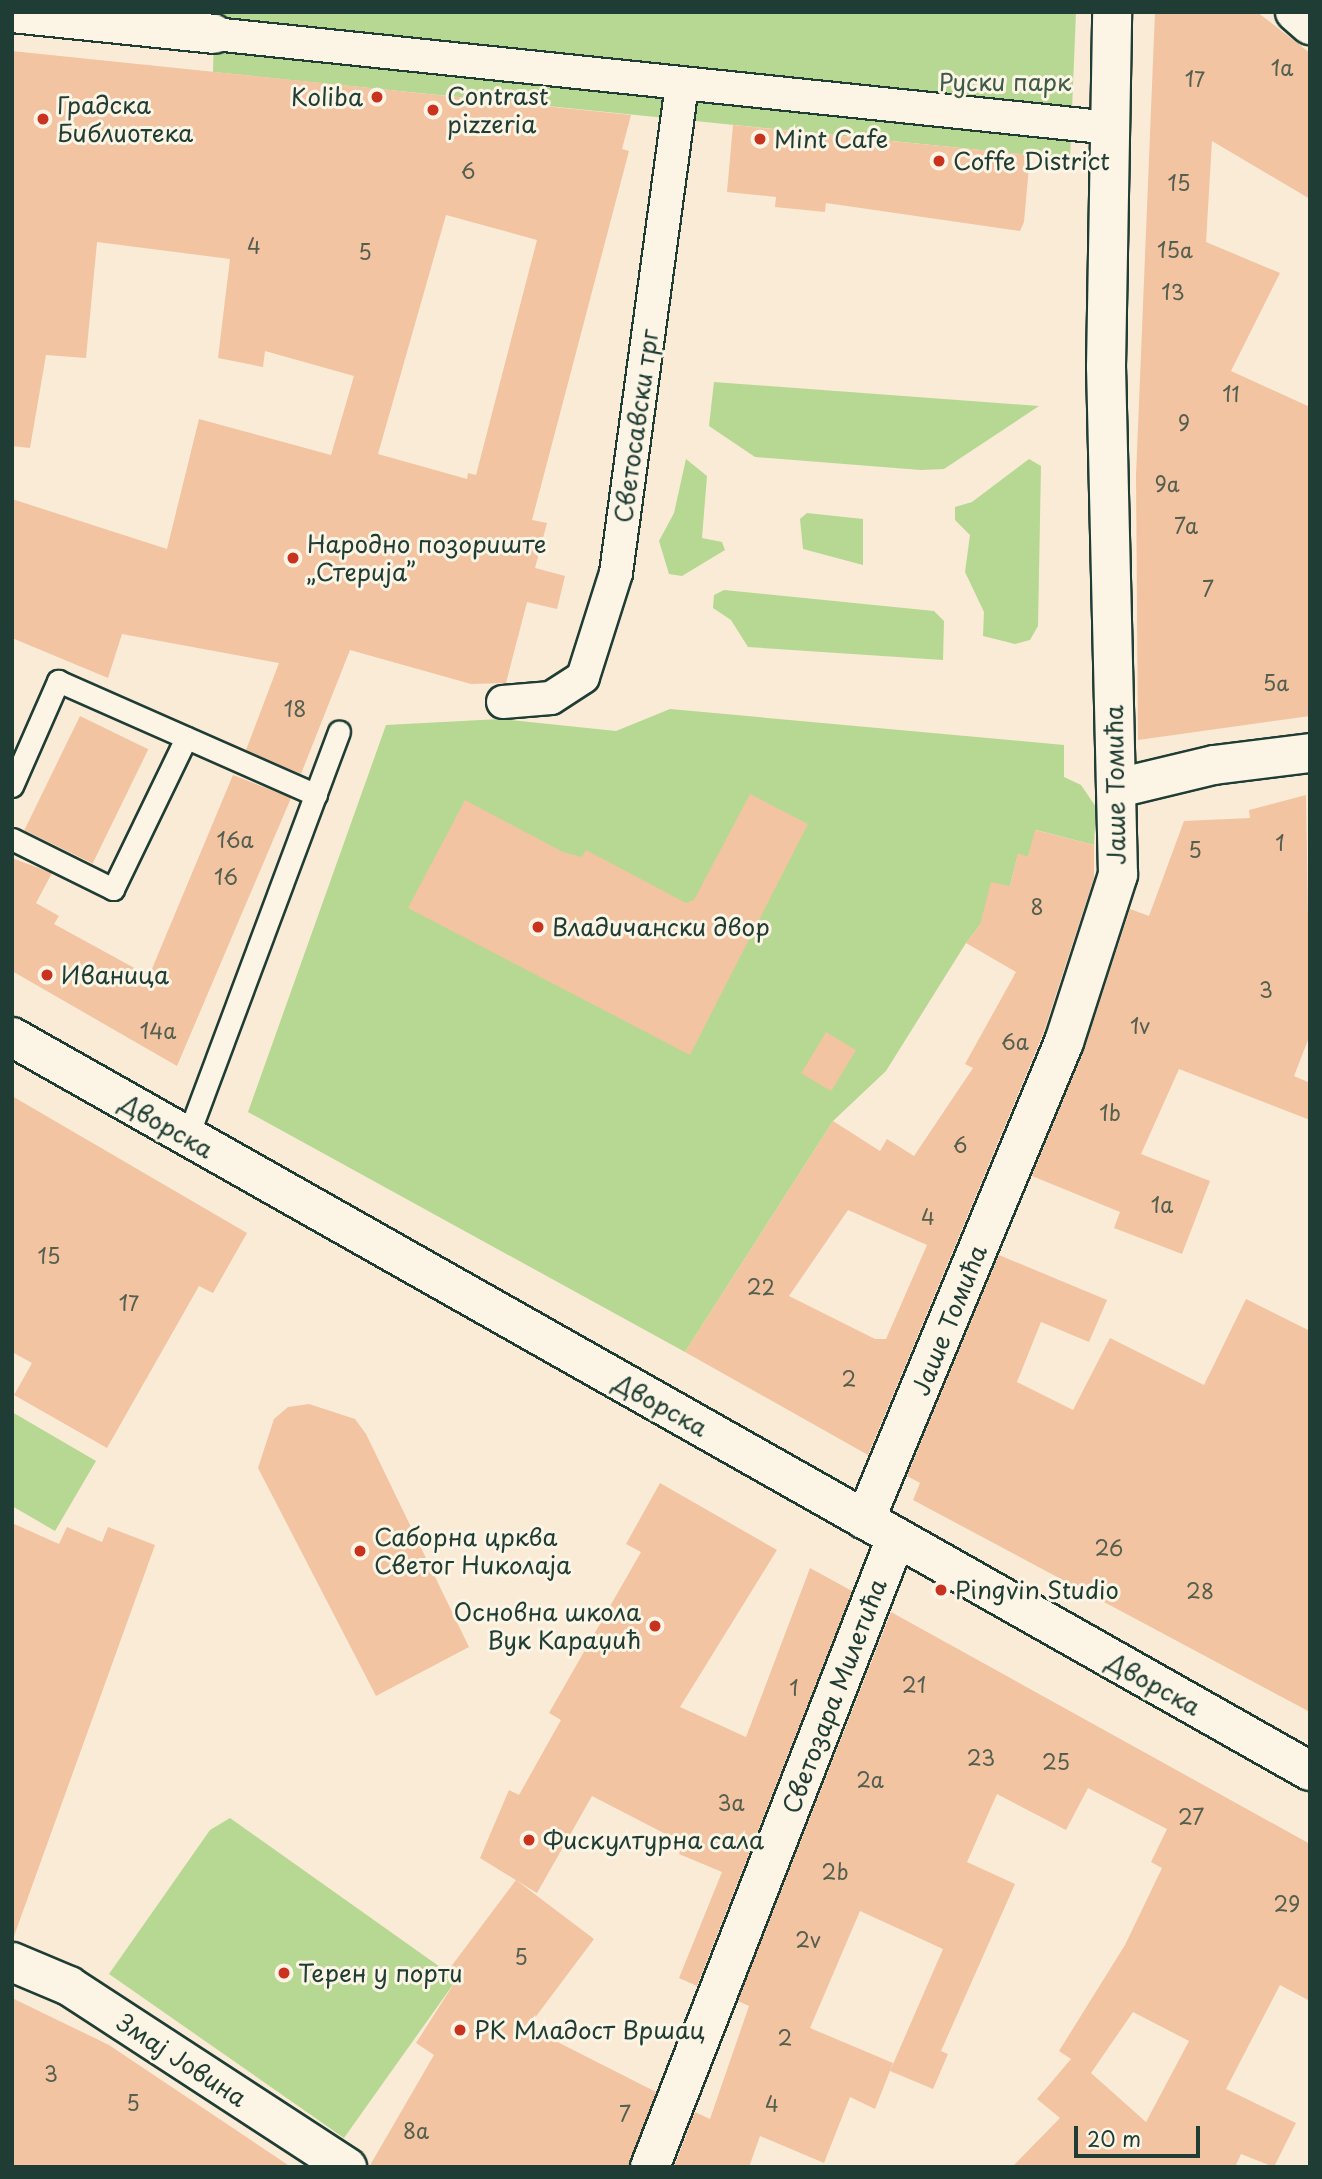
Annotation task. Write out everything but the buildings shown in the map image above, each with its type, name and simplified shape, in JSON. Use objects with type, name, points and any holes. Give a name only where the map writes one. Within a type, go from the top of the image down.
[{"type":"street","points":[[12,13],[1111,128],[1112,12]]},
{"type":"street","points":[[1296,12],[1310,25]]},
{"type":"street","name":"Светосавски трг","points":[[503,702],[551,698],[583,677],[617,573],[682,84]]},
{"type":"street","name":"Јаше Томића","points":[[881,1529],[1094,963],[1118,876],[1106,367],[1111,128]]},
{"type":"street","points":[[1118,788],[1214,765],[1310,753]]},
{"type":"street","name":"Дворска","points":[[12,1037],[1310,1771]]},
{"type":"street","name":"Светозара Милетића","points":[[650,2167],[881,1529]]},
{"type":"street","name":"Змај Јовина","points":[[12,1962],[69,1986],[347,2167]]},
{"type":"lane","points":[[12,786],[58,681],[316,796]]},
{"type":"lane","points":[[187,1138],[339,732]]},
{"type":"lane","points":[[12,839],[113,889],[186,738]]},
{"type":"green space","name":"Руски парк","points":[[87,12],[1076,12],[1070,159],[213,72],[214,34]]},
{"type":"green space","points":[[714,382],[1039,406],[944,469],[921,470],[755,457],[709,426]]},
{"type":"green space","points":[[686,459],[707,476],[702,538],[722,542],[725,550],[682,576],[669,574],[659,541],[674,513]]},
{"type":"green space","points":[[1029,459],[1041,466],[1038,626],[1030,640],[1015,644],[983,636],[984,612],[965,572],[970,535],[955,520],[955,507],[972,502]]},
{"type":"green space","points":[[807,513],[863,519],[863,565],[803,549],[800,519]]},
{"type":"green space","points":[[724,590],[934,611],[944,621],[943,660],[748,647],[731,620],[713,608],[714,595]]},
{"type":"green space","points":[[670,709],[1064,745],[1064,777],[1081,785],[1096,807],[1094,845],[1036,830],[1028,857],[1018,854],[1010,886],[966,943],[886,1071],[833,1121],[685,1352],[248,1112],[386,725],[500,719],[616,731]]},
{"type":"green space","points":[[12,1412],[96,1461],[55,1531],[12,1506]]},
{"type":"green space","name":"Терен у порти","points":[[230,1818],[457,1979],[344,2138],[109,1974],[210,1830]]},
{"type":"place","name":"Koliba","points":[[377,97]]},
{"type":"place","name":"Contrast pizzeria","points":[[433,110]]},
{"type":"place","name":"Градска Библиотека","points":[[43,119]]},
{"type":"place","name":"Mint Cafe","points":[[760,139]]},
{"type":"place","name":"Coffe District","points":[[939,161]]},
{"type":"place","name":"Народно позориште „Стерија”","points":[[293,558]]},
{"type":"place","name":"Владичански двор","points":[[538,927]]},
{"type":"place","name":"Иваница","points":[[47,975]]},
{"type":"place","name":"Саборна црква Светог Николаја","points":[[360,1551]]},
{"type":"place","name":"Pingvin Studio","points":[[941,1590]]},
{"type":"place","name":"Основна школа Вук Караџић","points":[[655,1626]]},
{"type":"place","name":"Фискултурна сала","points":[[529,1840]]},
{"type":"place","name":"Терен у порти","points":[[284,1973]]},
{"type":"place","name":"РК Младост Вршац","points":[[460,2030]]}]
